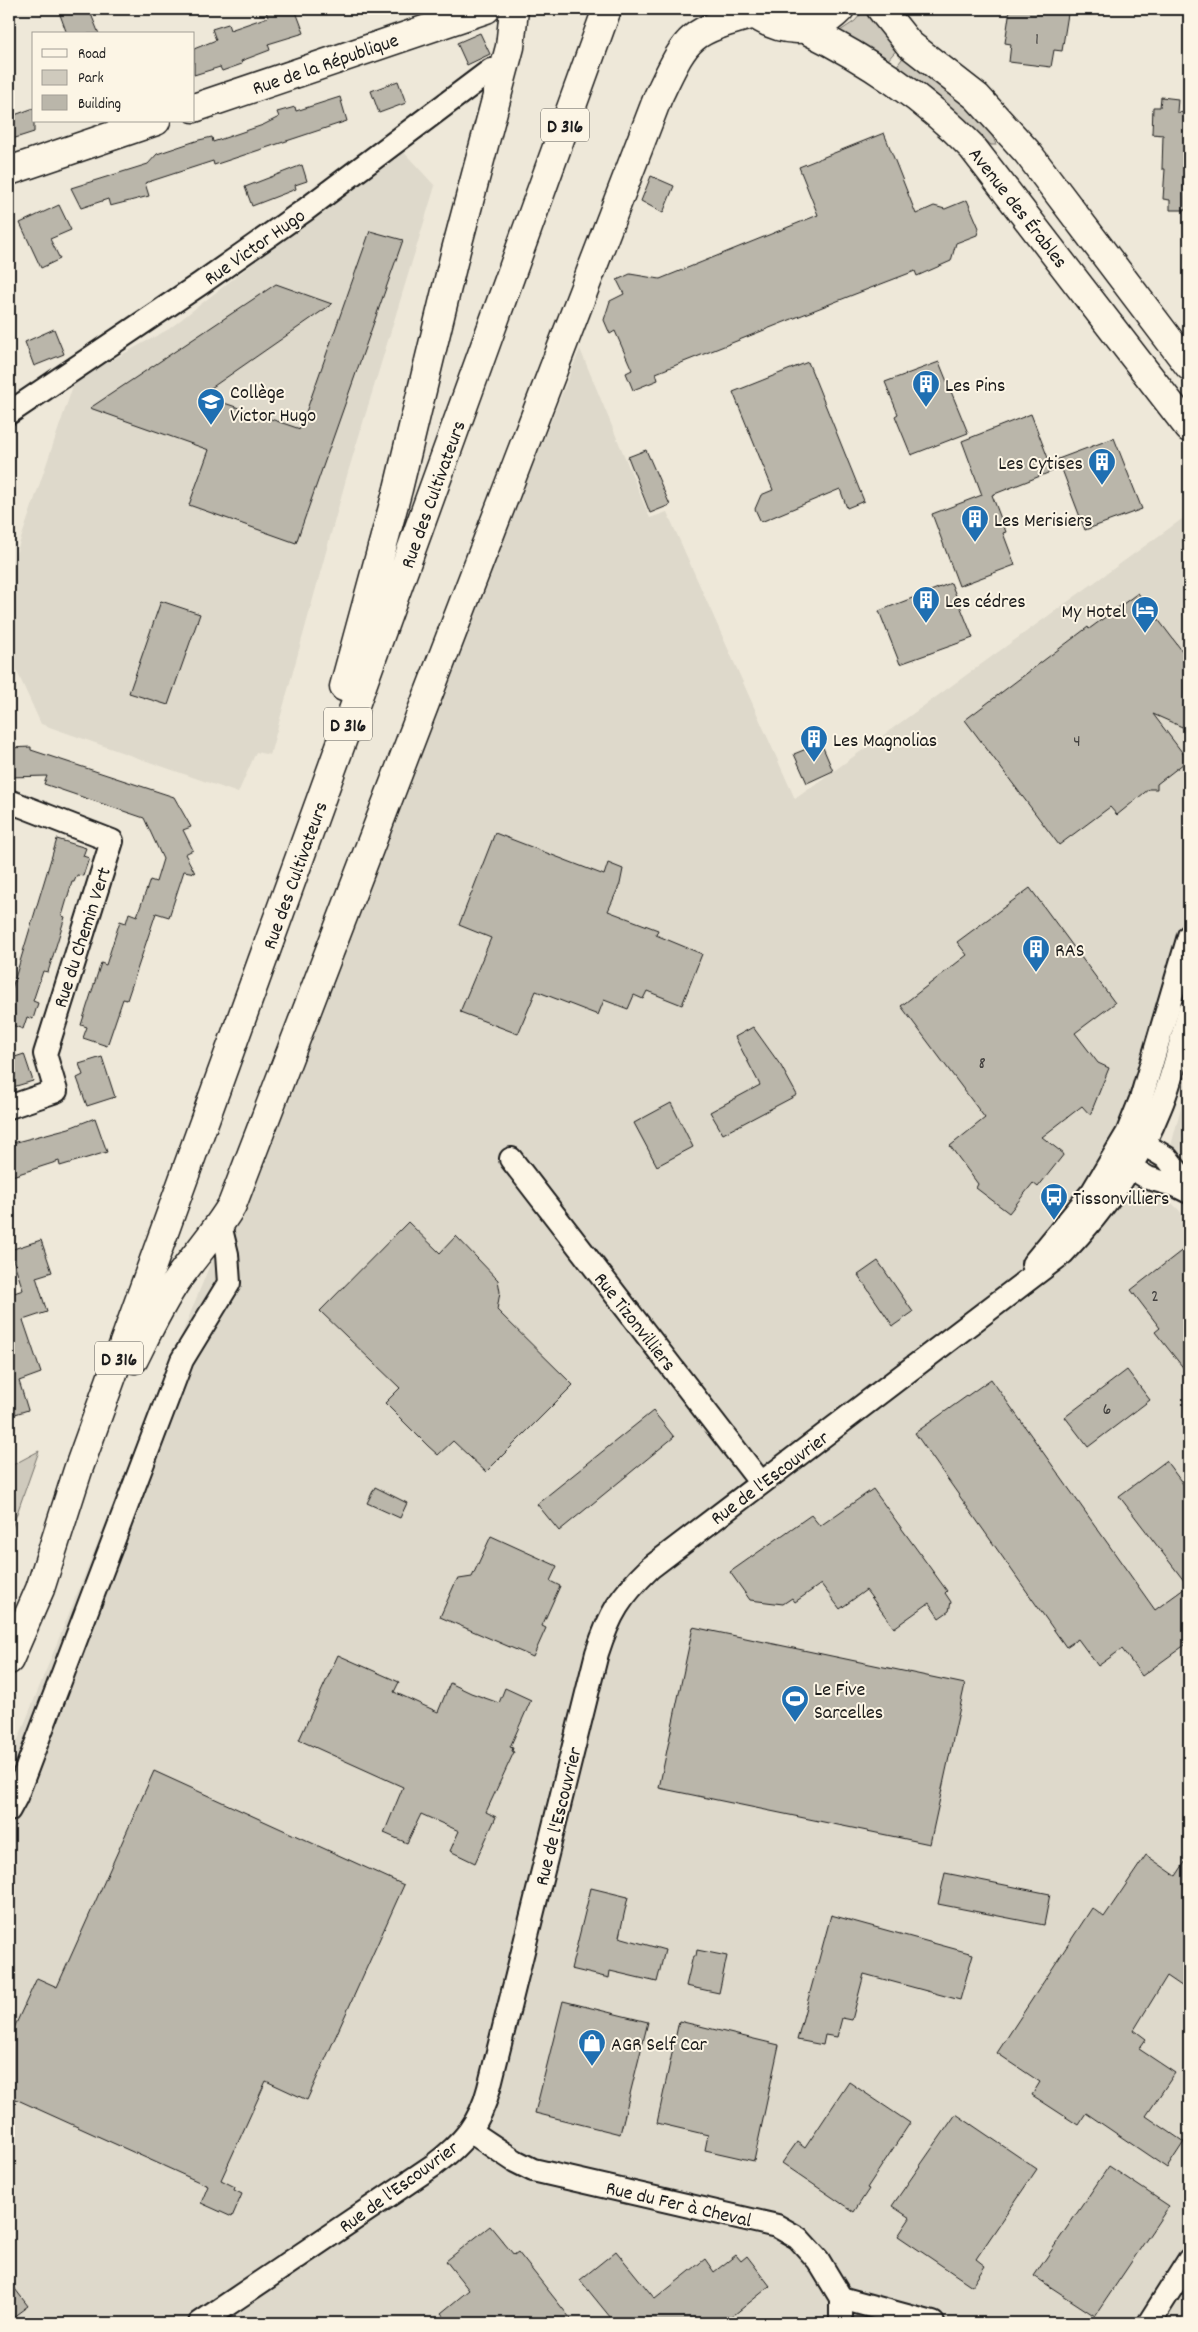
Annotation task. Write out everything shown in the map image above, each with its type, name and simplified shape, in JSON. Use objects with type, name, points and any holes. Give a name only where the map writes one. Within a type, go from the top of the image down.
[{"type":"main road","points":[[173,1208],[321,763],[361,629],[398,489],[456,250],[510,47],[512,9]]},
{"type":"main road","name":"Rue des Cultivateurs","points":[[9,1660],[40,1589],[78,1470],[607,9]]},
{"type":"main road","points":[[78,1470],[162,1304],[196,1254],[220,1225],[235,1196],[658,97],[677,57],[691,38],[717,24],[752,12],[779,27],[807,30],[833,16],[840,9]]},
{"type":"main road","name":"Avenue des Érables","points":[[881,9],[909,44],[977,97],[1001,120],[1028,152],[1189,366]]},
{"type":"main road","name":"Rue de la République","points":[[195,108],[474,11]]},
{"type":"main road","name":"Avenue des Érables","points":[[807,30],[838,45],[919,99],[966,140],[1189,428]]},
{"type":"main road","points":[[9,172],[153,122]]},
{"type":"main road","name":"Rue des Cultivateurs","points":[[9,1619],[26,1580],[65,1508]]},
{"type":"street","name":"Rue Victor Hugo","points":[[9,413],[306,210],[491,70]]},
{"type":"street","name":"Rue du Chemin Vert","points":[[9,801],[112,841],[45,1054],[56,1091],[9,1106]]},
{"type":"street","points":[[1136,1139],[1141,1099],[1189,936]]},
{"type":"street","points":[[1136,1139],[1163,1101],[1189,1012]]},
{"type":"street","points":[[1136,1139],[1168,1158],[1189,1186]]},
{"type":"street","name":"Rue de l'Escouvrier","points":[[200,2323],[434,2165],[451,2152],[470,2131],[484,2108],[597,1653],[606,1626],[623,1595],[650,1568],[1010,1292],[1093,1191],[1123,1163],[1136,1139]]},
{"type":"street","name":"Rue Tizonvilliers","points":[[511,1160],[761,1483]]},
{"type":"street","points":[[1123,1163],[1154,1181],[1177,1186],[1189,1192]]},
{"type":"street","points":[[9,1810],[16,1797],[182,1360],[229,1283],[227,1254],[220,1225]]},
{"type":"street","name":"Rue du Fer à Cheval","points":[[470,2131],[515,2161],[533,2170],[776,2226],[798,2238],[818,2260],[841,2298],[842,2323]]},
{"type":"street","points":[[1148,2323],[1189,2260]]},
{"type":"street","points":[[841,2298],[932,2323]]},
{"type":"shaded area","name":"Collège Victor Hugo","points":[[400,148],[435,186],[348,472],[270,755],[256,752],[238,793],[41,724],[9,654],[9,574],[75,380],[169,329]]},
{"type":"shaded area","points":[[580,349],[650,518],[667,512],[795,799],[1189,514],[1189,906],[1144,1060],[1109,1144],[1179,1210],[1189,1223],[1189,2323],[9,2323],[9,1762]]},
{"type":"shaded area","points":[[1189,1076],[1189,1174],[1171,1146]]},
{"type":"green space","points":[[865,9],[868,9],[899,47],[887,61],[840,31],[855,21]]},
{"type":"green space","points":[[905,55],[970,110],[991,134],[996,145],[991,145],[935,93],[896,67]]},
{"type":"green space","points":[[39,1451],[9,1536],[9,1467]]},
{"type":"building","points":[[58,9],[89,9],[98,32],[66,32]]},
{"type":"building","points":[[265,9],[295,9],[304,33],[268,44],[270,50],[241,61],[242,64],[222,71],[220,67],[195,75],[195,49],[216,40],[212,29],[228,24],[230,30],[268,17]]},
{"type":"building","points":[[1010,9],[1063,9],[1062,13],[1068,14],[1062,51],[1054,50],[1051,67],[1009,62],[1011,44],[1005,43]]},
{"type":"building","points":[[480,33],[490,54],[467,65],[457,43]]},
{"type":"building","points":[[398,81],[406,103],[379,113],[371,91]]},
{"type":"building","points":[[340,97],[347,121],[214,165],[213,161],[145,183],[149,196],[110,206],[108,199],[81,208],[71,188],[148,164],[157,154],[199,140],[212,137],[213,142],[263,125],[279,117],[277,112],[295,107],[296,111]]},
{"type":"building","points":[[1161,97],[1178,99],[1177,112],[1189,113],[1189,195],[1187,210],[1170,210],[1170,200],[1163,199],[1165,169],[1162,169],[1163,135],[1152,134],[1153,107],[1160,107]]},
{"type":"building","points":[[32,109],[34,132],[9,140],[9,117]]},
{"type":"building","points":[[884,133],[916,214],[934,206],[945,209],[967,200],[979,228],[977,235],[956,243],[951,261],[917,276],[915,271],[656,373],[658,380],[633,390],[626,373],[632,370],[615,331],[610,334],[604,320],[610,301],[624,294],[617,280],[630,274],[660,279],[818,215],[799,167]]},
{"type":"building","points":[[302,165],[307,181],[295,185],[296,189],[252,206],[245,187]]},
{"type":"building","points":[[651,176],[674,186],[663,213],[641,201]]},
{"type":"building","points":[[59,205],[71,230],[50,239],[60,259],[41,268],[20,223]]},
{"type":"building","points":[[370,231],[403,240],[296,543],[189,505],[209,450],[90,408],[276,284],[332,304],[201,395],[300,429]]},
{"type":"building","points":[[54,329],[64,354],[34,366],[25,342]]},
{"type":"building","points":[[808,362],[864,501],[847,508],[840,489],[761,522],[755,509],[761,495],[773,490],[733,392]]},
{"type":"building","name":"Les Pins","points":[[939,362],[968,433],[911,455],[895,416],[898,414],[885,382]]},
{"type":"building","points":[[1031,414],[1053,471],[992,495],[1006,532],[1003,533],[1015,565],[959,586],[932,514],[982,495],[962,441]]},
{"type":"building","name":"Les Cytises","points":[[1114,438],[1142,509],[1085,530],[1058,459]]},
{"type":"building","points":[[646,450],[670,505],[650,513],[628,457]]},
{"type":"building","name":"Les cédres","points":[[951,583],[973,638],[900,664],[879,611]]},
{"type":"building","points":[[1138,593],[1189,660],[1189,730],[1153,714],[1188,760],[1157,784],[1157,789],[1149,789],[1117,815],[1110,807],[1059,845],[965,720],[1088,627],[1089,629]]},
{"type":"building","points":[[161,601],[200,614],[168,705],[129,693]]},
{"type":"building","name":"Les Magnolias","points":[[821,743],[833,771],[807,783],[794,754]]},
{"type":"building","points":[[31,747],[31,750],[174,797],[191,827],[183,830],[193,850],[185,854],[195,873],[184,871],[169,917],[156,913],[127,1000],[123,999],[107,1046],[83,1038],[87,1027],[81,1025],[101,963],[106,965],[120,921],[126,923],[129,913],[137,916],[150,880],[156,882],[163,859],[144,818],[44,784],[47,776],[9,777],[9,748]]},
{"type":"building","points":[[495,833],[604,875],[608,863],[623,869],[620,884],[608,911],[658,930],[656,935],[702,954],[682,1005],[647,991],[643,999],[634,995],[628,1009],[604,1000],[598,1015],[536,991],[518,1034],[460,1012],[491,938],[459,925]]},
{"type":"building","points":[[57,839],[86,848],[83,856],[89,858],[83,876],[77,875],[74,882],[72,882],[62,916],[65,917],[48,972],[43,971],[33,1001],[38,1003],[33,1019],[27,1017],[23,1029],[9,1024],[9,998]]},
{"type":"building","points":[[1030,888],[1115,1003],[1075,1033],[1098,1063],[1109,1068],[1090,1115],[1082,1106],[1042,1137],[1064,1154],[1038,1187],[1033,1183],[1009,1213],[976,1188],[978,1184],[950,1146],[985,1118],[901,1006],[967,955],[957,942]]},
{"type":"building","points":[[753,1027],[781,1066],[797,1095],[723,1134],[710,1112],[760,1085],[735,1037]]},
{"type":"building","points":[[24,1054],[33,1081],[13,1087],[9,1073],[9,1059]]},
{"type":"building","points":[[102,1057],[115,1097],[87,1106],[77,1078],[83,1075],[79,1064]]},
{"type":"building","points":[[671,1103],[693,1147],[657,1166],[634,1123]]},
{"type":"building","points":[[95,1118],[107,1152],[60,1166],[59,1161],[9,1177],[9,1144],[69,1128]]},
{"type":"building","points":[[408,1222],[440,1253],[456,1236],[498,1280],[500,1292],[497,1310],[573,1385],[486,1472],[453,1441],[438,1455],[428,1446],[385,1403],[400,1388],[320,1311]]},
{"type":"building","points":[[41,1240],[52,1272],[36,1277],[47,1312],[23,1320],[41,1373],[19,1381],[28,1410],[9,1416],[9,1286],[12,1285],[14,1293],[23,1290],[10,1250]]},
{"type":"building","points":[[1189,1245],[1189,1375],[1155,1332],[1160,1328],[1131,1290]]},
{"type":"building","points":[[878,1261],[913,1312],[893,1326],[858,1275]]},
{"type":"building","points":[[1127,1370],[1150,1400],[1088,1447],[1065,1417]]},
{"type":"building","points":[[991,1379],[1155,1610],[1188,1586],[1119,1496],[1166,1461],[1189,1492],[1189,1642],[1142,1676],[1122,1649],[1098,1666],[1078,1639],[1066,1647],[915,1433]]},
{"type":"building","points":[[653,1411],[674,1437],[559,1531],[537,1504]]},
{"type":"building","points":[[375,1487],[407,1503],[400,1518],[367,1503]]},
{"type":"building","points":[[873,1489],[947,1591],[945,1593],[951,1602],[949,1611],[939,1618],[929,1603],[894,1628],[866,1590],[840,1609],[821,1584],[795,1602],[792,1598],[783,1604],[750,1600],[730,1572],[811,1515],[820,1526]]},
{"type":"building","points":[[491,1536],[557,1566],[550,1581],[560,1586],[542,1626],[546,1628],[533,1657],[440,1617],[456,1581],[472,1577]]},
{"type":"building","points":[[693,1627],[965,1684],[930,1844],[659,1788]]},
{"type":"building","points":[[338,1655],[399,1682],[394,1692],[438,1712],[450,1683],[499,1703],[505,1688],[531,1700],[510,1747],[513,1748],[512,1751],[514,1752],[486,1812],[496,1817],[475,1863],[450,1851],[459,1831],[421,1814],[407,1843],[384,1833],[403,1787],[299,1740]]},
{"type":"building","points":[[154,1771],[404,1885],[307,2100],[266,2081],[221,2180],[235,2187],[234,2190],[242,2194],[232,2217],[201,2203],[208,2186],[9,2096],[9,2039],[37,1978],[57,1987]]},
{"type":"building","points":[[1146,1855],[1176,1876],[1189,1856],[1189,1991],[1167,1976],[1134,2030],[1146,2039],[1139,2049],[1175,2073],[1146,2116],[1184,2142],[1167,2168],[1086,2113],[1078,2125],[1032,2095],[1040,2082],[997,2053],[1092,1908],[1104,1917]]},
{"type":"building","points":[[945,1873],[1050,1894],[1044,1925],[938,1904]]},
{"type":"building","points":[[591,1888],[628,1897],[619,1937],[665,1950],[657,1982],[610,1971],[609,1978],[571,1969]]},
{"type":"building","points":[[831,1915],[973,1954],[960,2000],[864,1974],[852,2020],[842,2018],[837,2037],[825,2035],[823,2045],[797,2040]]},
{"type":"building","points":[[697,1950],[727,1956],[719,1993],[686,1986],[693,1956],[696,1956]]},
{"type":"building","name":"AGR Self Car","points":[[563,2001],[648,2022],[620,2134],[535,2113]]},
{"type":"building","points":[[679,2021],[779,2045],[754,2161],[705,2150],[708,2135],[657,2123]]},
{"type":"building","points":[[849,2082],[910,2123],[867,2188],[869,2189],[854,2212],[782,2163],[797,2142],[805,2148]]},
{"type":"building","points":[[956,2114],[1037,2169],[976,2259],[985,2266],[972,2286],[898,2236],[910,2218],[892,2206]]},
{"type":"building","points":[[1109,2166],[1169,2206],[1095,2316],[1034,2276]]},
{"type":"building","points":[[490,2226],[514,2255],[518,2252],[574,2323],[449,2323],[441,2313],[469,2290],[446,2261]]},
{"type":"building","points":[[616,2251],[655,2299],[705,2259],[714,2272],[736,2255],[741,2261],[747,2256],[770,2286],[724,2323],[615,2323],[580,2280]]},
{"type":"building","points":[[9,2281],[28,2306],[9,2320]]},
{"type":"place","name":"Les Pins","points":[[926,408]]},
{"type":"place","name":"Collège Victor Hugo","points":[[211,426]]},
{"type":"place","name":"Les Cytises","points":[[1102,486]]},
{"type":"place","name":"Les Merisiers","points":[[975,543]]},
{"type":"place","name":"Les cédres","points":[[926,624]]},
{"type":"place","name":"My Hotel","points":[[1145,634]]},
{"type":"place","name":"Les Magnolias","points":[[814,763]]},
{"type":"place","name":"RAS","points":[[1036,973]]},
{"type":"place","name":"Tissonvilliers","points":[[1054,1221]]},
{"type":"place","name":"Le Five Sarcelles","points":[[795,1723]]},
{"type":"place","name":"AGR Self Car","points":[[592,2067]]}]
